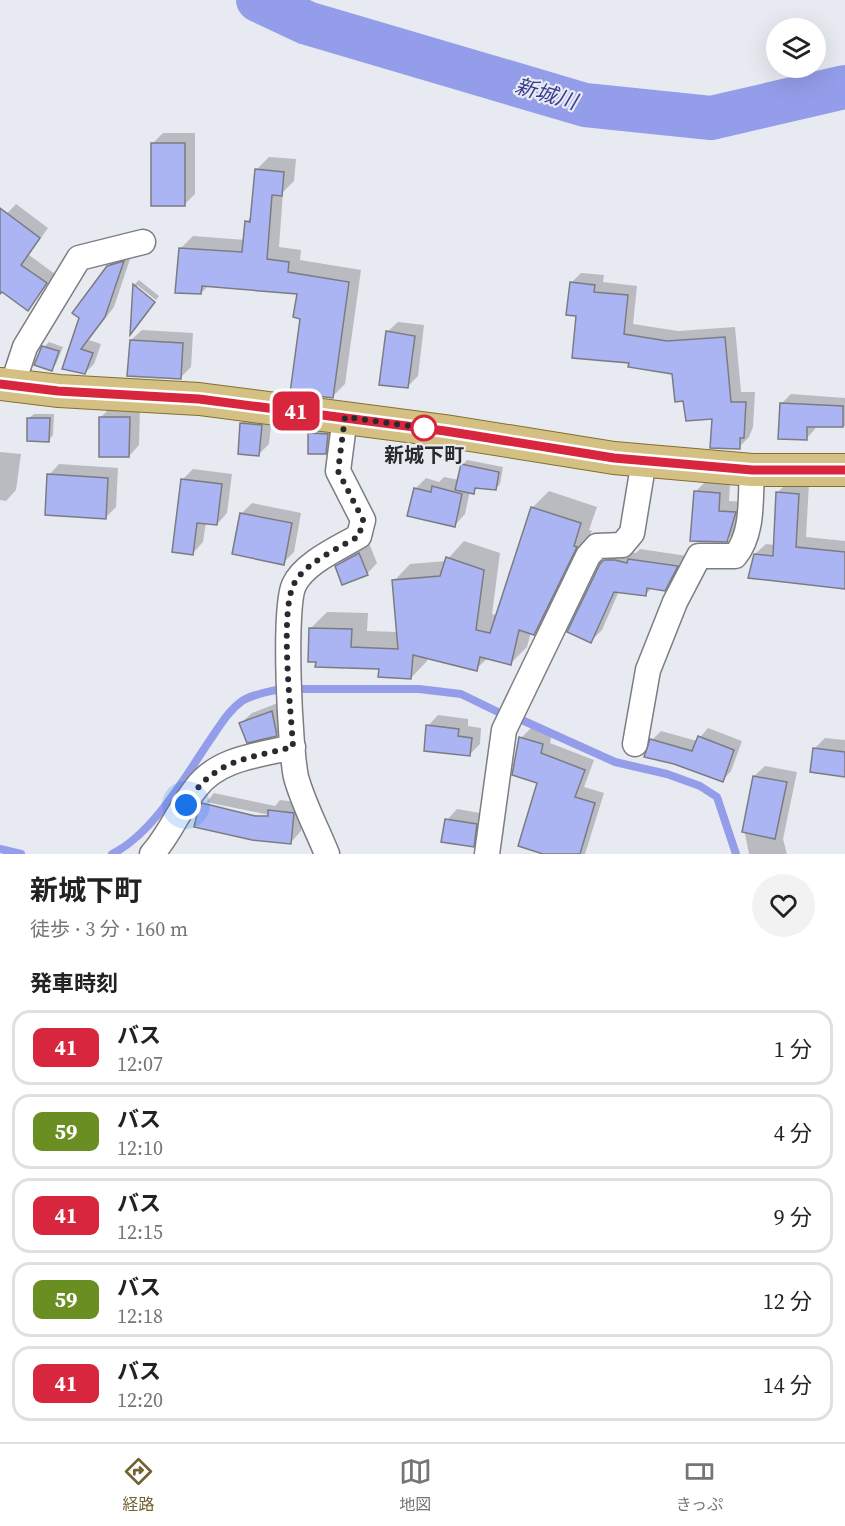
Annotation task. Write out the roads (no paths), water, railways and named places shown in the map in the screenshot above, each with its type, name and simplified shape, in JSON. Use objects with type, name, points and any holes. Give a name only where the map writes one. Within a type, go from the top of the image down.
[{"type":"main road","points":[[6,385],[199,399],[345,417],[644,460],[752,470],[845,470]]},
{"type":"street","points":[[6,385],[25,347],[79,258],[143,242]]},
{"type":"street","points":[[327,854],[297,778],[293,747],[287,617],[294,585],[308,568],[359,536],[363,520],[338,471],[345,417]]},
{"type":"street","points":[[487,854],[504,730],[588,556],[597,546],[622,545],[632,533],[644,460]]},
{"type":"street","points":[[635,744],[648,670],[675,602],[699,556],[735,556],[743,546],[748,529],[752,470]]},
{"type":"street","points":[[152,854],[166,839],[196,787],[209,774],[227,764],[293,747]]},
{"type":"waterway","name":"新城川","points":[[258,0],[307,23],[585,105],[711,118],[845,87]]},
{"type":"waterway","points":[[112,854],[127,845],[154,819],[179,787],[232,709],[251,697],[281,689]]},
{"type":"waterway","points":[[302,689],[419,689],[461,694],[498,712]]},
{"type":"waterway","points":[[524,721],[615,762],[667,774],[700,786],[717,797],[736,854]]},
{"type":"waterway","points":[[0,849],[21,854]]},
{"type":"place","name":"新城下町","points":[[424,428]]}]
